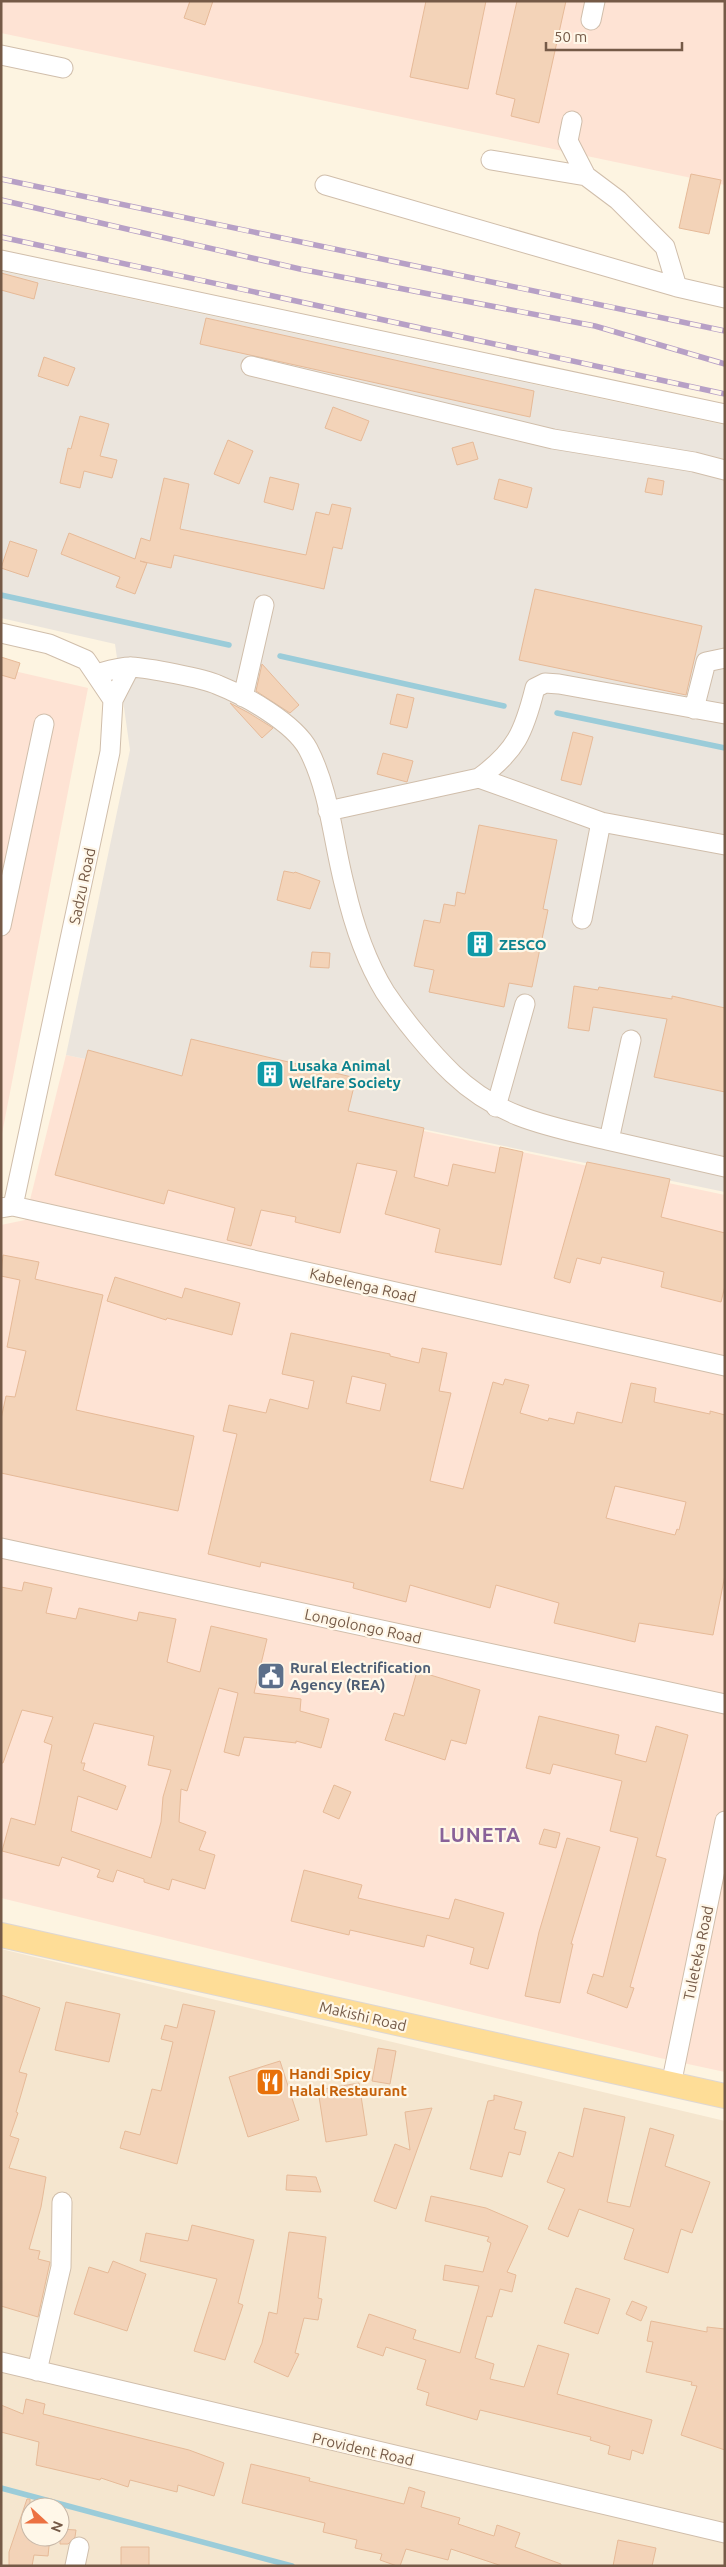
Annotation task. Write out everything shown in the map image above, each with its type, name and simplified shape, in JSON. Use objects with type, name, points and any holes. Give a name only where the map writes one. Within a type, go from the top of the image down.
[{"type":"main road","name":"Makishi Road","points":[[1,1935],[725,2096]]},
{"type":"street","points":[[591,20],[595,1]]},
{"type":"street","points":[[1,55],[63,68]]},
{"type":"street","points":[[572,121],[568,141],[586,176],[618,200],[666,247],[677,287]]},
{"type":"street","points":[[491,160],[586,176]]},
{"type":"street","points":[[325,185],[677,287],[725,298]]},
{"type":"street","points":[[1,260],[725,414]]},
{"type":"street","points":[[251,366],[553,439],[694,462],[725,470]]},
{"type":"street","points":[[243,697],[264,605]]},
{"type":"street","points":[[1,633],[49,644],[86,660],[113,700],[130,667]]},
{"type":"street","points":[[694,709],[706,662],[725,658]]},
{"type":"street","points":[[96,674],[130,667],[217,684],[243,697],[286,725],[308,747],[328,812],[345,888],[364,949],[385,991],[427,1046],[454,1075],[496,1107],[534,1123],[725,1167]]},
{"type":"street","points":[[328,812],[478,778],[501,761],[513,745],[526,724],[535,688],[545,683],[725,714]]},
{"type":"street","name":"Sadzu Road","points":[[7,1207],[110,752],[113,700]]},
{"type":"street","points":[[1,926],[44,724]]},
{"type":"street","points":[[478,778],[601,822],[725,845]]},
{"type":"street","points":[[582,919],[601,822]]},
{"type":"street","points":[[496,1107],[525,1004]]},
{"type":"street","points":[[609,1140],[631,1040]]},
{"type":"street","name":"Kabelenga Road","points":[[7,1207],[725,1366]]},
{"type":"street","name":"Longolongo Road","points":[[1,1548],[725,1704]]},
{"type":"street","name":"Tuleteka Road","points":[[671,2085],[725,1821]]},
{"type":"street","points":[[37,2371],[61,2267],[62,2202]]},
{"type":"street","name":"Provident Road","points":[[1,2362],[725,2533]]},
{"type":"street","points":[[75,2566],[79,2547]]},
{"type":"shaded area","points":[[1,1],[725,1],[725,185],[1,33]]},
{"type":"shaded area","points":[[1,271],[725,425],[725,1192],[66,1055],[130,750],[115,644],[1,618]]},
{"type":"shaded area","points":[[1,668],[88,688],[1,1139]]},
{"type":"shaded area","points":[[66,1055],[725,1195],[725,2072],[660,2058],[1,1898],[1,1225],[25,1220]]},
{"type":"shaded area","points":[[1,1949],[725,2121],[725,2566],[1,2566]]},
{"type":"building","points":[[190,1],[213,1],[205,25],[184,18]]},
{"type":"building","points":[[426,1],[486,1],[468,89],[410,77]]},
{"type":"building","points":[[517,1],[566,1],[539,123],[511,116],[515,99],[496,94]]},
{"type":"building","points":[[691,174],[721,180],[709,234],[679,228]]},
{"type":"building","points":[[1,273],[38,283],[34,299],[1,290]]},
{"type":"building","points":[[206,318],[534,391],[530,417],[200,344]]},
{"type":"building","points":[[44,357],[75,368],[68,386],[38,376]]},
{"type":"building","points":[[333,407],[369,421],[361,441],[325,428]]},
{"type":"building","points":[[80,416],[109,424],[100,456],[117,460],[112,478],[84,471],[80,488],[60,483],[68,448],[71,449]]},
{"type":"building","points":[[228,440],[253,451],[239,484],[214,474]]},
{"type":"building","points":[[473,442],[478,459],[457,465],[452,448]]},
{"type":"building","points":[[270,477],[299,484],[293,510],[264,502]]},
{"type":"building","points":[[164,478],[189,484],[180,529],[306,555],[316,512],[329,515],[332,504],[351,508],[342,549],[333,547],[324,589],[174,555],[171,568],[140,561],[147,563],[135,594],[116,587],[120,577],[61,554],[69,533],[135,559],[141,538],[150,541]]},
{"type":"building","points":[[648,478],[664,481],[662,495],[645,492]]},
{"type":"building","points":[[499,479],[532,488],[527,508],[494,499]]},
{"type":"building","points":[[10,541],[37,550],[28,577],[1,568]]},
{"type":"building","points":[[535,589],[702,626],[686,695],[519,660]]},
{"type":"building","points":[[1,657],[20,663],[15,679],[1,675]]},
{"type":"building","points":[[262,664],[299,705],[290,713],[256,691]]},
{"type":"building","points":[[397,694],[414,698],[407,728],[390,724]]},
{"type":"building","points":[[230,703],[249,713],[273,728],[262,738]]},
{"type":"building","points":[[573,732],[593,737],[581,785],[561,780]]},
{"type":"building","points":[[383,753],[413,761],[407,782],[377,774]]},
{"type":"building","name":"ZESCO","points":[[479,825],[557,840],[543,909],[548,910],[532,987],[509,983],[504,1007],[429,992],[434,970],[414,966],[424,920],[440,923],[444,904],[455,906],[457,892],[465,894]]},
{"type":"building","points":[[284,871],[295,872],[320,881],[310,909],[277,900]]},
{"type":"building","points":[[312,952],[330,953],[329,968],[310,967]]},
{"type":"building","points":[[574,986],[598,990],[599,987],[672,999],[672,996],[725,1008],[725,1092],[654,1077],[667,1019],[593,1007],[589,1031],[568,1028]]},
{"type":"building","points":[[191,1039],[356,1078],[348,1111],[424,1128],[414,1177],[448,1186],[453,1164],[495,1173],[500,1147],[523,1152],[501,1265],[435,1252],[440,1229],[385,1214],[397,1171],[357,1163],[340,1233],[295,1222],[296,1217],[261,1210],[251,1246],[227,1240],[235,1208],[168,1190],[164,1204],[55,1175],[88,1050],[182,1076]]},
{"type":"building","points":[[587,1162],[670,1179],[661,1217],[725,1233],[725,1286],[721,1302],[661,1287],[664,1272],[602,1257],[600,1264],[577,1258],[570,1283],[554,1278]]},
{"type":"building","points":[[3,1255],[39,1262],[35,1279],[103,1295],[76,1410],[194,1436],[178,1511],[1,1473],[1,1419],[6,1396],[15,1397],[26,1351],[7,1347],[20,1280],[1,1276]]},
{"type":"building","points":[[115,1277],[182,1298],[185,1288],[240,1303],[232,1335],[167,1318],[166,1320],[107,1301]]},
{"type":"building","points":[[291,1333],[390,1354],[390,1356],[419,1363],[422,1348],[447,1353],[439,1391],[451,1393],[430,1481],[463,1489],[493,1382],[503,1385],[505,1379],[529,1385],[520,1413],[548,1421],[549,1418],[574,1424],[577,1412],[622,1423],[631,1383],[656,1388],[654,1402],[710,1414],[710,1411],[725,1415],[725,1575],[713,1635],[639,1623],[635,1642],[554,1623],[559,1603],[496,1585],[490,1608],[410,1585],[406,1602],[353,1588],[354,1583],[261,1562],[260,1567],[208,1554],[237,1434],[223,1431],[229,1405],[266,1413],[270,1399],[308,1409],[314,1381],[282,1374]],"holes":[[[352,1376],[386,1384],[380,1411],[346,1403]],[[615,1486],[686,1502],[679,1530],[677,1529],[675,1535],[606,1518]]]},
{"type":"building","points":[[24,1582],[52,1588],[46,1613],[76,1619],[79,1608],[137,1621],[139,1612],[176,1619],[167,1662],[200,1672],[211,1626],[267,1639],[254,1693],[301,1699],[300,1711],[329,1719],[321,1748],[296,1741],[296,1743],[244,1737],[239,1756],[224,1752],[238,1693],[219,1688],[187,1791],[181,1789],[179,1822],[206,1832],[199,1850],[215,1855],[205,1889],[172,1879],[169,1890],[144,1882],[144,1879],[117,1870],[113,1882],[97,1877],[100,1870],[62,1857],[59,1866],[2,1851],[11,1818],[35,1825],[52,1745],[44,1742],[53,1717],[22,1710],[3,1763],[1,1763],[1,1587],[22,1591]],"holes":[[[94,1723],[154,1736],[148,1765],[171,1770],[163,1797],[161,1822],[151,1858],[71,1831],[78,1796],[117,1810],[126,1786],[83,1770],[85,1763],[81,1763]]]},
{"type":"building","points":[[417,1671],[480,1690],[466,1744],[451,1740],[445,1760],[385,1740],[394,1713],[404,1716]]},
{"type":"building","points":[[539,1716],[619,1735],[615,1754],[646,1762],[656,1726],[688,1735],[656,1856],[666,1859],[630,1987],[634,1988],[627,2008],[587,1993],[593,1974],[603,1977],[638,1838],[610,1831],[622,1781],[553,1764],[550,1774],[526,1768]]},
{"type":"building","points":[[334,1785],[351,1792],[339,1819],[323,1812]]},
{"type":"building","points":[[544,1829],[560,1833],[556,1848],[539,1844]]},
{"type":"building","points":[[567,1838],[600,1847],[571,1944],[573,1944],[560,2003],[525,1996],[539,1932]]},
{"type":"building","points":[[304,1870],[362,1885],[358,1898],[449,1919],[455,1899],[504,1913],[488,1969],[470,1964],[474,1948],[427,1935],[424,1947],[350,1930],[349,1935],[291,1921]]},
{"type":"building","points":[[1,1995],[40,2008],[19,2072],[27,2074],[16,2112],[18,2113],[10,2136],[19,2139],[9,2168],[46,2177],[41,2207],[29,2249],[40,2251],[38,2259],[50,2262],[38,2317],[1,2306]]},
{"type":"building","points":[[66,2002],[120,2014],[109,2062],[55,2050]]},
{"type":"building","points":[[183,2004],[215,2011],[177,2164],[120,2148],[125,2131],[140,2135],[152,2089],[161,2091],[173,2042],[161,2039],[165,2025],[177,2028]]},
{"type":"building","points":[[378,2048],[396,2051],[390,2084],[372,2081]]},
{"type":"building","points":[[280,2061],[299,2120],[248,2137],[229,2077]]},
{"type":"building","points":[[359,2083],[367,2135],[326,2142],[318,2090]]},
{"type":"building","points":[[494,2095],[522,2102],[514,2129],[526,2132],[520,2155],[509,2152],[502,2177],[470,2169],[488,2101],[494,2100]]},
{"type":"building","points":[[432,2108],[396,2209],[374,2201],[395,2144],[410,2150],[405,2112]]},
{"type":"building","points":[[584,2108],[625,2117],[607,2202],[630,2207],[650,2128],[674,2135],[665,2166],[710,2182],[692,2233],[681,2229],[668,2273],[624,2259],[634,2229],[579,2209],[568,2237],[548,2229],[565,2189],[547,2182],[559,2152],[573,2157]]},
{"type":"building","points":[[287,2175],[316,2177],[321,2192],[286,2190]]},
{"type":"building","points":[[431,2196],[486,2208],[528,2226],[507,2272],[516,2275],[512,2292],[500,2289],[492,2317],[487,2316],[475,2358],[494,2364],[490,2379],[524,2387],[538,2345],[569,2354],[557,2394],[652,2420],[643,2454],[632,2450],[630,2460],[608,2454],[610,2446],[590,2440],[591,2437],[480,2410],[477,2420],[426,2405],[429,2393],[417,2389],[426,2360],[386,2347],[383,2356],[357,2347],[369,2314],[416,2330],[413,2339],[460,2353],[479,2286],[443,2280],[445,2265],[483,2272],[491,2243],[487,2241],[489,2237],[425,2221]]},
{"type":"building","points":[[192,2225],[254,2240],[238,2303],[243,2305],[225,2360],[194,2351],[217,2279],[140,2261],[146,2233],[188,2241]]},
{"type":"building","points":[[289,2232],[326,2237],[318,2298],[322,2299],[318,2320],[304,2318],[295,2353],[299,2354],[288,2377],[254,2362],[262,2343],[269,2312],[277,2314]]},
{"type":"building","points":[[113,2261],[146,2274],[127,2331],[74,2314],[89,2267],[108,2273]]},
{"type":"building","points":[[576,2288],[610,2299],[598,2334],[564,2323]]},
{"type":"building","points":[[632,2301],[647,2307],[641,2321],[626,2314]]},
{"type":"building","points":[[651,2321],[707,2332],[707,2327],[725,2329],[725,2450],[681,2435],[697,2386],[691,2385],[692,2382],[646,2372],[653,2342],[647,2341]]},
{"type":"building","points":[[26,2399],[45,2404],[43,2414],[189,2450],[224,2463],[214,2496],[178,2485],[177,2492],[130,2480],[128,2487],[101,2478],[100,2480],[36,2465],[39,2442],[1,2432],[1,2405],[23,2414]]},
{"type":"building","points":[[251,2464],[310,2478],[309,2481],[404,2504],[409,2487],[425,2492],[421,2507],[460,2518],[458,2524],[494,2536],[497,2525],[520,2533],[515,2547],[561,2564],[561,2566],[502,2566],[451,2549],[448,2560],[406,2549],[400,2566],[397,2566],[380,2560],[382,2554],[355,2548],[357,2540],[323,2532],[325,2523],[242,2503]]},
{"type":"building","points":[[20,2520],[20,2547],[49,2547],[48,2556],[34,2555],[32,2566],[9,2566],[9,2552]]},
{"type":"building","points":[[70,2530],[76,2530],[75,2537],[70,2542]]},
{"type":"building","points":[[618,2540],[656,2548],[652,2566],[613,2566]]},
{"type":"building","points":[[121,2547],[149,2547],[149,2566],[121,2566]]},
{"type":"waterway","points":[[1,595],[229,645]]},
{"type":"waterway","points":[[280,656],[504,706]]},
{"type":"waterway","points":[[557,713],[725,748]]},
{"type":"waterway","points":[[1,2488],[292,2566]]},
{"type":"railway","points":[[1,179],[725,331]]},
{"type":"railway","points":[[1,200],[300,269],[595,326],[725,364]]},
{"type":"railway","points":[[1,237],[725,394]]},
{"type":"place","name":"ZESCO","points":[[480,944]]},
{"type":"place","name":"Lusaka Animal Welfare Society","points":[[270,1074]]},
{"type":"place","name":"Rural Electrification Agency (REA)","points":[[271,1676]]},
{"type":"place","name":"Handi Spicy Halal Restaurant","points":[[270,2082]]},
{"type":"district","name":"LUNETA","points":[[480,1834]]}]
